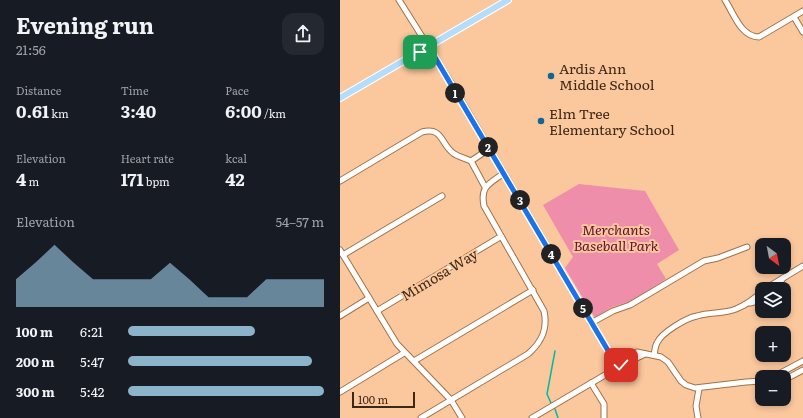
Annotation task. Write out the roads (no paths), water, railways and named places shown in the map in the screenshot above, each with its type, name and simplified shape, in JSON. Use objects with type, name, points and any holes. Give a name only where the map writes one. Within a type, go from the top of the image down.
[{"type":"main road","points":[[340,98],[508,0]]},
{"type":"street","points":[[399,0],[504,173],[613,359],[615,366]]},
{"type":"street","points":[[725,0],[745,32],[752,37],[759,37],[803,11]]},
{"type":"street","points":[[794,17],[803,32]]},
{"type":"street","points":[[340,182],[422,132],[428,131],[438,134],[451,152],[471,161],[485,183],[482,196],[484,206],[500,237],[533,290],[544,311],[546,324],[544,331],[537,346],[528,354],[421,418]]},
{"type":"street","points":[[471,161],[489,148]]},
{"type":"street","points":[[485,186],[504,173]]},
{"type":"street","points":[[343,255],[442,196]]},
{"type":"street","name":"Mimosa Way","points":[[377,311],[500,237]]},
{"type":"street","points":[[591,323],[613,311],[630,305],[704,261],[718,258],[747,247]]},
{"type":"street","points":[[340,250],[397,344],[404,353],[414,361],[451,400],[462,418]]},
{"type":"street","points":[[775,282],[803,266]]},
{"type":"street","points":[[780,282],[784,276]]},
{"type":"street","points":[[414,361],[533,290]]},
{"type":"street","points":[[340,316],[369,298]]},
{"type":"street","points":[[747,304],[755,298]]},
{"type":"street","points":[[654,355],[657,342],[666,333],[679,324],[695,316],[723,313],[755,302]]},
{"type":"street","points":[[340,392],[404,353]]},
{"type":"street","points":[[532,418],[610,372],[615,366],[622,365],[645,354],[661,357],[668,362],[681,381],[686,385],[698,388],[755,382]]},
{"type":"street","points":[[786,370],[803,361]]},
{"type":"street","points":[[791,376],[803,370]]},
{"type":"street","points":[[592,383],[604,404],[604,418]]},
{"type":"street","points":[[698,388],[696,406],[698,418]]},
{"type":"waterway","points":[[551,403],[547,394],[555,351]]},
{"type":"waterway","points":[[555,409],[558,418]]},
{"type":"place","name":"Ardis Ann Middle School","points":[[551,76]]},
{"type":"place","name":"Elm Tree Elementary School","points":[[541,121]]},
{"type":"park label","name":"Merchants Baseball Park","points":[[616,238]]}]
